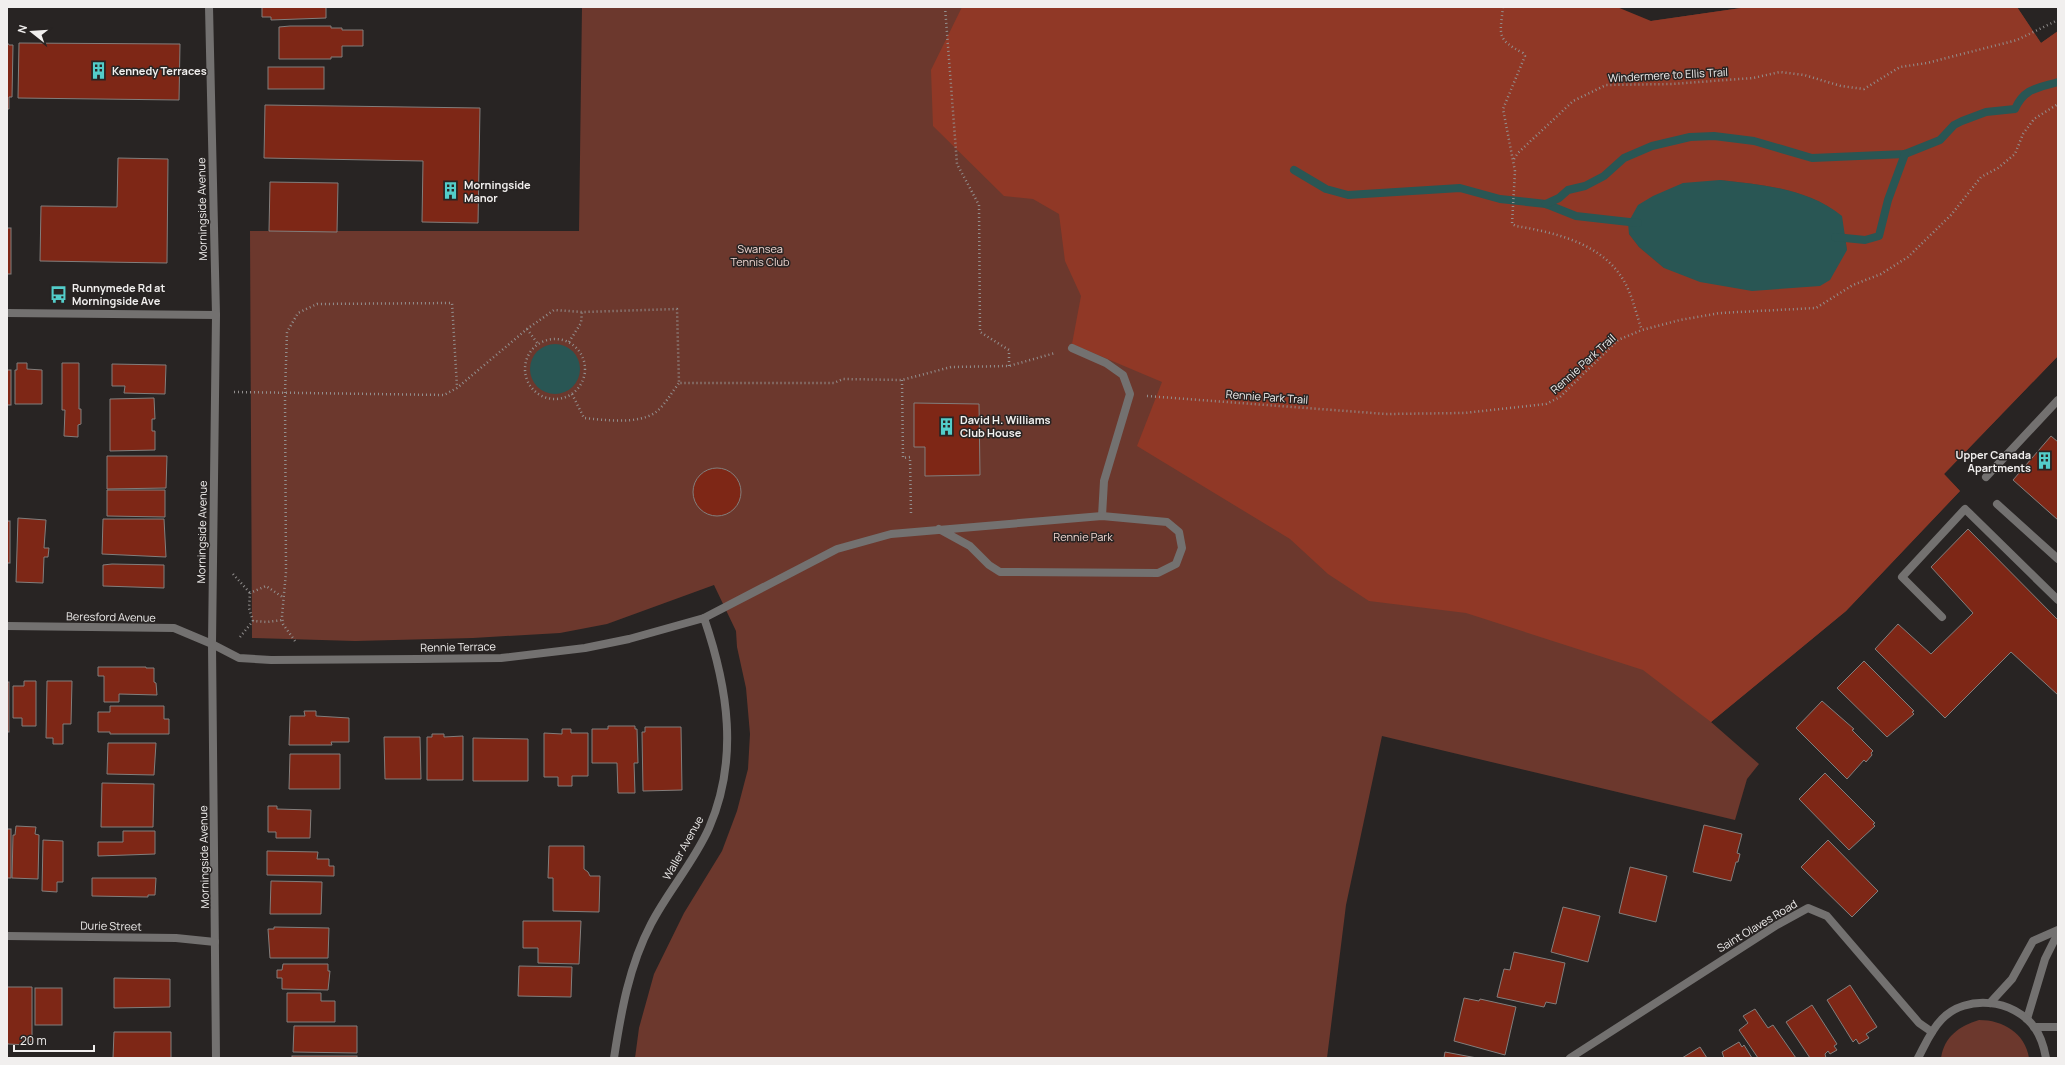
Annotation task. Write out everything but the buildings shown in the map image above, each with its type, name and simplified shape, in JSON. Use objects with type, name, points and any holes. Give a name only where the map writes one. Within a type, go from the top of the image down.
[{"type":"street","name":"Morningside Avenue","points":[[209,7],[216,315],[212,644],[216,1058]]},
{"type":"street","points":[[7,313],[216,315]]},
{"type":"street","points":[[1072,348],[1106,363],[1123,375],[1130,394],[1104,481],[1102,516]]},
{"type":"street","points":[[1986,477],[2058,400]]},
{"type":"street","points":[[1997,504],[2058,559]]},
{"type":"street","points":[[1942,617],[1902,577],[1965,509],[2058,600]]},
{"type":"street","name":"Rennie Terrace","points":[[212,644],[239,658],[271,660],[501,658],[585,648],[630,639],[704,618],[837,549],[891,534],[939,529],[1102,516],[1167,522],[1179,532],[1182,548],[1176,564],[1158,573],[1000,572],[989,565],[970,546],[939,529]]},
{"type":"street","name":"Waller Avenue","points":[[614,1058],[624,998],[635,961],[651,924],[709,829],[722,789],[727,764],[726,703],[718,659],[704,618]]},
{"type":"street","name":"Beresford Avenue","points":[[7,626],[174,628],[212,644]]},
{"type":"street","name":"Saint Olaves Road","points":[[1570,1058],[1777,925],[1808,908],[1827,916],[1919,1023],[1932,1032]]},
{"type":"street","points":[[1990,1003],[2012,979],[2033,942],[2058,932]]},
{"type":"street","points":[[2027,1019],[2045,959],[2058,932]]},
{"type":"street","name":"Durie Street","points":[[7,936],[176,938],[215,942]]},
{"type":"street","points":[[1918,1058],[1932,1032],[1942,1018],[1956,1009],[1973,1004],[1990,1003],[2010,1008],[2027,1019],[2034,1027],[2043,1043],[2046,1058]]},
{"type":"street","points":[[2034,1027],[2058,1027]]},
{"type":"street","points":[[1922,1058],[1925,1045]]},
{"type":"path","points":[[945,7],[957,164],[979,205],[980,332],[1009,350],[1009,366]]},
{"type":"path","points":[[1503,7],[1501,33],[1504,42],[1523,53],[1525,56],[1503,109],[1514,159],[1515,171],[1511,220],[1513,225],[1553,232],[1590,248],[1606,259],[1628,289],[1642,330]]},
{"type":"path","name":"Windermere to Ellis Trail","points":[[1514,159],[1518,153],[1573,101],[1606,85],[1672,84],[1753,78],[1780,72],[1804,74],[1841,86],[1864,89],[1900,68],[1928,63],[2017,40],[2058,20]]},
{"type":"path","name":"Rennie Park Trail","points":[[1130,394],[1386,414],[1464,413],[1537,406],[1551,403],[1560,397],[1618,340],[1642,330],[1680,320],[1720,313],[1816,308],[1853,285],[1881,274],[1908,257],[1951,215],[1981,177],[1998,168],[2015,154],[2023,134],[2034,119],[2058,104]]},
{"type":"path","points":[[296,643],[283,620],[286,572],[285,393],[287,332],[298,313],[317,304],[452,303],[457,388]]},
{"type":"path","points":[[234,392],[444,395],[457,388],[527,329],[554,310],[582,312],[677,309],[679,383],[656,412],[635,419],[607,421],[584,418],[572,394]]},
{"type":"path","points":[[569,342],[581,323],[582,312]]},
{"type":"path","points":[[527,329],[538,344]]},
{"type":"path","points":[[552,339],[569,342],[578,349],[585,365],[582,382],[572,394],[559,399],[547,398],[536,393],[529,384],[525,372],[526,360],[538,344],[552,339]]},
{"type":"path","points":[[679,383],[834,383],[843,379],[902,380],[951,367],[1009,366],[1072,348]]},
{"type":"path","points":[[902,380],[903,458],[910,457],[910,532]]},
{"type":"path","points":[[233,574],[250,593],[249,608],[253,621]]},
{"type":"path","points":[[250,593],[266,586],[284,598]]},
{"type":"path","points":[[253,621],[268,622],[283,620]]},
{"type":"path","points":[[240,637],[253,621]]},
{"type":"green space","name":"Rennie Park","points":[[582,7],[1118,7],[1651,21],[1748,7],[2017,7],[2041,43],[2058,31],[2058,356],[1944,474],[1960,491],[1846,611],[1711,722],[1759,764],[1747,779],[1735,820],[1382,736],[1346,905],[1327,1058],[635,1058],[639,1028],[654,974],[684,913],[722,851],[737,811],[748,769],[750,734],[746,688],[737,647],[736,631],[714,585],[607,624],[560,633],[473,638],[355,641],[252,638],[250,231],[579,231]]},
{"type":"green space","points":[[1979,1020],[1996,1022],[2012,1030],[2023,1042],[2027,1049],[2029,1058],[1941,1058],[1945,1044],[1954,1033],[1972,1022]]},
{"type":"shaded area","points":[[962,7],[1617,7],[1651,21],[1748,7],[2017,7],[2041,43],[2058,31],[2058,356],[1944,474],[1960,491],[1846,611],[1711,722],[1643,670],[1466,613],[1369,601],[1328,574],[1290,539],[1137,446],[1162,382],[1072,344],[1081,296],[1065,261],[1059,214],[1033,199],[1004,196],[933,126],[931,70]],"holes":[[[1720,180],[1784,189],[1814,199],[1841,216],[1847,250],[1664,268],[1639,247],[1629,234]]]},
{"type":"water","points":[[1720,180],[1784,189],[1814,199],[1842,216],[1847,250],[1830,280],[1820,286],[1752,291],[1700,282],[1664,268],[1639,247],[1629,234],[1628,223],[1638,205],[1653,196],[1683,183]]},
{"type":"water","points":[[555,344],[564,346],[575,355],[580,369],[578,378],[569,389],[555,394],[546,392],[535,383],[530,369],[532,360],[541,349]]},
{"type":"waterway","points":[[1546,204],[1559,198],[1568,190],[1585,186],[1604,176],[1624,158],[1652,146],[1690,137],[1714,136],[1754,141],[1812,158],[1905,154],[1940,140],[1954,125],[1962,121],[1986,112],[2015,109],[2027,93],[2058,82]]},
{"type":"waterway","points":[[1835,237],[1865,240],[1879,236],[1888,200],[1905,154]]},
{"type":"waterway","points":[[1294,170],[1326,189],[1348,195],[1460,188],[1500,199],[1546,204],[1576,216],[1638,223]]},
{"type":"place","name":"Kennedy Terraces","points":[[99,71]]},
{"type":"place","name":"Morningside Manor","points":[[451,191]]},
{"type":"place","name":"Runnymede Rd at Morningside Ave","points":[[59,294]]},
{"type":"place","name":"David H. Williams Club House","points":[[947,426]]},
{"type":"place","name":"Upper Canada Apartments","points":[[2044,461]]},
{"type":"park label","name":"Swansea Tennis Club","points":[[760,255]]}]
